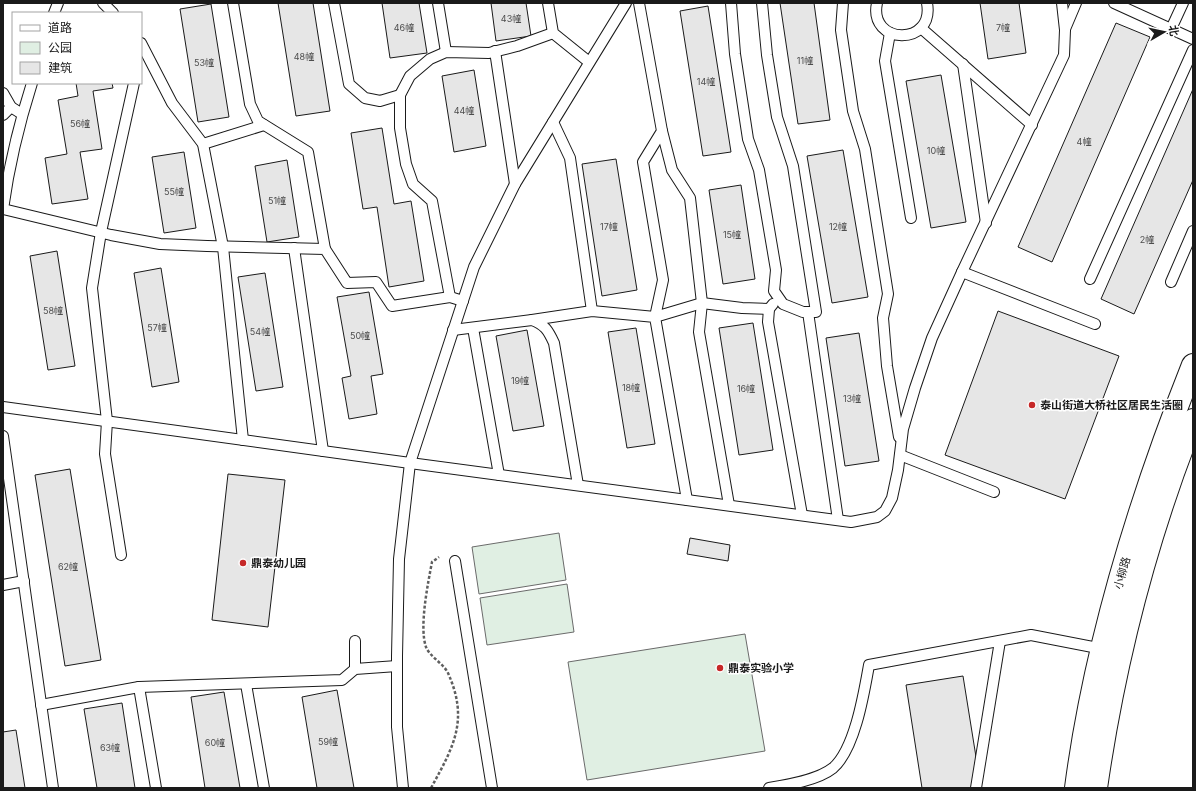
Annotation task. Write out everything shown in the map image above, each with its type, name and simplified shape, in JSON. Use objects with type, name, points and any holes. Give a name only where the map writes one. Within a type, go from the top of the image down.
[{"type":"street","name":"小柳路","points":[[1096,788],[1115,676],[1111,651],[1117,590],[1141,507],[1193,365]]},
{"type":"street","name":"小柳路","points":[[1076,788],[1091,701],[1133,602],[1163,502],[1193,420]]},
{"type":"lane","points":[[104,3],[112,12]]},
{"type":"lane","points":[[233,3],[250,104],[258,122],[308,152],[325,249],[346,283],[376,282],[392,306],[450,297],[463,301]]},
{"type":"lane","points":[[334,3],[349,84],[365,98],[380,101],[400,95]]},
{"type":"lane","points":[[438,3],[446,52]]},
{"type":"lane","points":[[548,3],[553,34],[589,62]]},
{"type":"lane","points":[[404,788],[397,727],[397,666],[400,559],[410,463],[474,267],[515,184],[626,3]]},
{"type":"lane","points":[[639,3],[662,131],[672,170],[690,198],[702,303],[700,332],[730,505]]},
{"type":"lane","points":[[731,3],[735,54],[748,139],[759,170],[776,270],[774,291],[783,304],[803,312],[816,312],[793,166],[777,117],[767,55],[762,3]]},
{"type":"lane","points":[[843,3],[841,30],[853,111],[865,149],[888,294],[883,318],[887,366],[900,451]]},
{"type":"lane","points":[[875,3],[876,13],[884,28],[890,33],[898,36],[907,36],[915,33],[921,28],[927,17],[927,3]]},
{"type":"lane","points":[[3,406],[410,463],[851,522],[877,517],[885,511],[892,498],[898,470],[903,429],[932,338],[1064,56],[1065,30],[1062,3]]},
{"type":"lane","points":[[1065,30],[1076,3]]},
{"type":"lane","points":[[1114,3],[1193,39]]},
{"type":"lane","points":[[1171,29],[1183,3]]},
{"type":"lane","points":[[921,28],[1032,125]]},
{"type":"lane","points":[[890,33],[885,61],[911,218]]},
{"type":"lane","points":[[450,297],[432,201],[413,184],[406,164],[400,128],[400,95],[410,76],[430,59],[446,52],[489,53],[517,46],[553,34]]},
{"type":"lane","points":[[142,46],[172,103],[203,144],[223,247],[242,440]]},
{"type":"lane","points":[[495,51],[515,184]]},
{"type":"lane","points":[[1090,279],[1192,54]]},
{"type":"lane","points":[[963,64],[986,223]]},
{"type":"lane","points":[[32,84],[22,114],[7,177],[3,209],[160,244],[325,249]]},
{"type":"lane","points":[[121,555],[105,454],[107,421],[92,288],[101,232],[134,84]]},
{"type":"lane","points":[[3,93],[11,107],[22,114]]},
{"type":"lane","points":[[3,115],[11,107]]},
{"type":"lane","points":[[553,122],[570,158],[592,311]]},
{"type":"lane","points":[[203,144],[264,125]]},
{"type":"lane","points":[[662,131],[643,162],[663,280],[654,317],[687,500]]},
{"type":"lane","points":[[1171,282],[1193,231]]},
{"type":"lane","points":[[294,248],[323,451]]},
{"type":"lane","points":[[962,272],[1095,324]]},
{"type":"lane","points":[[779,298],[769,309],[768,322],[802,515]]},
{"type":"lane","points":[[454,330],[592,311],[654,317],[702,303],[742,308],[769,309]]},
{"type":"lane","points":[[808,312],[838,520]]},
{"type":"lane","points":[[532,320],[542,324],[549,332],[554,343],[578,485]]},
{"type":"lane","points":[[473,328],[499,475]]},
{"type":"lane","points":[[3,436],[53,788]]},
{"type":"lane","points":[[900,451],[994,492]]},
{"type":"lane","points":[[456,561],[492,788]]},
{"type":"lane","points":[[3,585],[24,581]]},
{"type":"lane","points":[[769,788],[794,784],[833,768],[848,748],[860,712],[870,665],[1031,636],[1111,651]]},
{"type":"lane","points":[[976,788],[1000,641]]},
{"type":"lane","points":[[355,642],[355,668]]},
{"type":"lane","points":[[41,705],[139,687],[342,680],[355,668],[397,666]]},
{"type":"lane","points":[[246,684],[264,788]]},
{"type":"lane","points":[[139,687],[156,788]]},
{"type":"path","points":[[432,788],[448,757],[457,732],[459,706],[447,671],[426,648],[424,618],[427,588],[432,562],[442,555],[453,552],[456,561]]},
{"type":"green space","points":[[559,533],[566,580],[479,594],[472,547]]},
{"type":"green space","points":[[567,584],[574,632],[487,645],[480,598]]},
{"type":"green space","points":[[745,634],[765,751],[587,780],[568,662]]},
{"type":"building","points":[[278,3],[313,3],[330,111],[296,116]]},
{"type":"building","points":[[382,3],[419,3],[427,53],[390,58]]},
{"type":"building","points":[[491,3],[526,3],[531,36],[496,41]]},
{"type":"building","points":[[780,3],[814,3],[830,120],[798,124]]},
{"type":"building","points":[[980,3],[1019,3],[1026,53],[988,59]]},
{"type":"building","points":[[211,4],[229,117],[198,122],[180,9]]},
{"type":"building","points":[[708,6],[731,152],[703,156],[680,11]]},
{"type":"building","points":[[1116,23],[1150,37],[1052,262],[1018,247]]},
{"type":"building","points":[[474,70],[486,146],[454,152],[442,76]]},
{"type":"building","points":[[941,75],[966,222],[931,228],[906,81]]},
{"type":"building","points":[[76,84],[112,84],[113,88],[93,91],[102,149],[80,152],[88,199],[52,204],[45,158],[67,154],[58,100],[78,96]]},
{"type":"building","points":[[1193,89],[1193,180],[1134,314],[1101,299]]},
{"type":"building","points":[[382,128],[394,204],[411,201],[424,281],[389,287],[377,207],[363,209],[351,133]]},
{"type":"building","points":[[843,150],[868,297],[832,303],[807,156]]},
{"type":"building","points":[[184,152],[196,228],[164,233],[152,157]]},
{"type":"building","points":[[616,159],[637,290],[602,296],[582,164]]},
{"type":"building","points":[[287,160],[299,237],[267,242],[255,166]]},
{"type":"building","points":[[741,185],[755,279],[723,284],[709,190]]},
{"type":"building","points":[[57,251],[75,366],[48,370],[30,256]]},
{"type":"building","points":[[161,268],[179,382],[152,387],[134,273]]},
{"type":"building","points":[[265,273],[283,387],[256,391],[238,277]]},
{"type":"building","points":[[369,292],[383,374],[371,376],[377,414],[349,419],[342,378],[351,376],[337,297]]},
{"type":"building","name":"泰山街道大桥社区居民生活圈","points":[[998,311],[1119,356],[1065,499],[945,455]]},
{"type":"building","points":[[753,323],[773,450],[739,455],[719,328]]},
{"type":"building","points":[[636,328],[655,444],[627,448],[608,332]]},
{"type":"building","points":[[527,330],[544,426],[513,431],[496,336]]},
{"type":"building","points":[[859,333],[879,461],[845,466],[826,338]]},
{"type":"building","points":[[70,469],[101,660],[65,666],[35,475]]},
{"type":"building","points":[[228,474],[285,480],[268,627],[212,620]]},
{"type":"building","points":[[690,538],[730,545],[728,561],[687,554]]},
{"type":"building","points":[[963,676],[981,788],[922,788],[906,685]]},
{"type":"building","points":[[337,690],[354,788],[317,788],[302,697]]},
{"type":"building","points":[[224,692],[240,788],[205,788],[191,697]]},
{"type":"building","points":[[122,703],[135,788],[97,788],[84,709]]},
{"type":"building","points":[[16,730],[25,788],[3,788],[3,732]]},
{"type":"place","name":"泰山街道大桥社区居民生活圈","points":[[1032,405]]},
{"type":"place","name":"鼎泰幼儿园","points":[[243,563]]},
{"type":"place","name":"鼎泰实验小学","points":[[720,668]]}]
